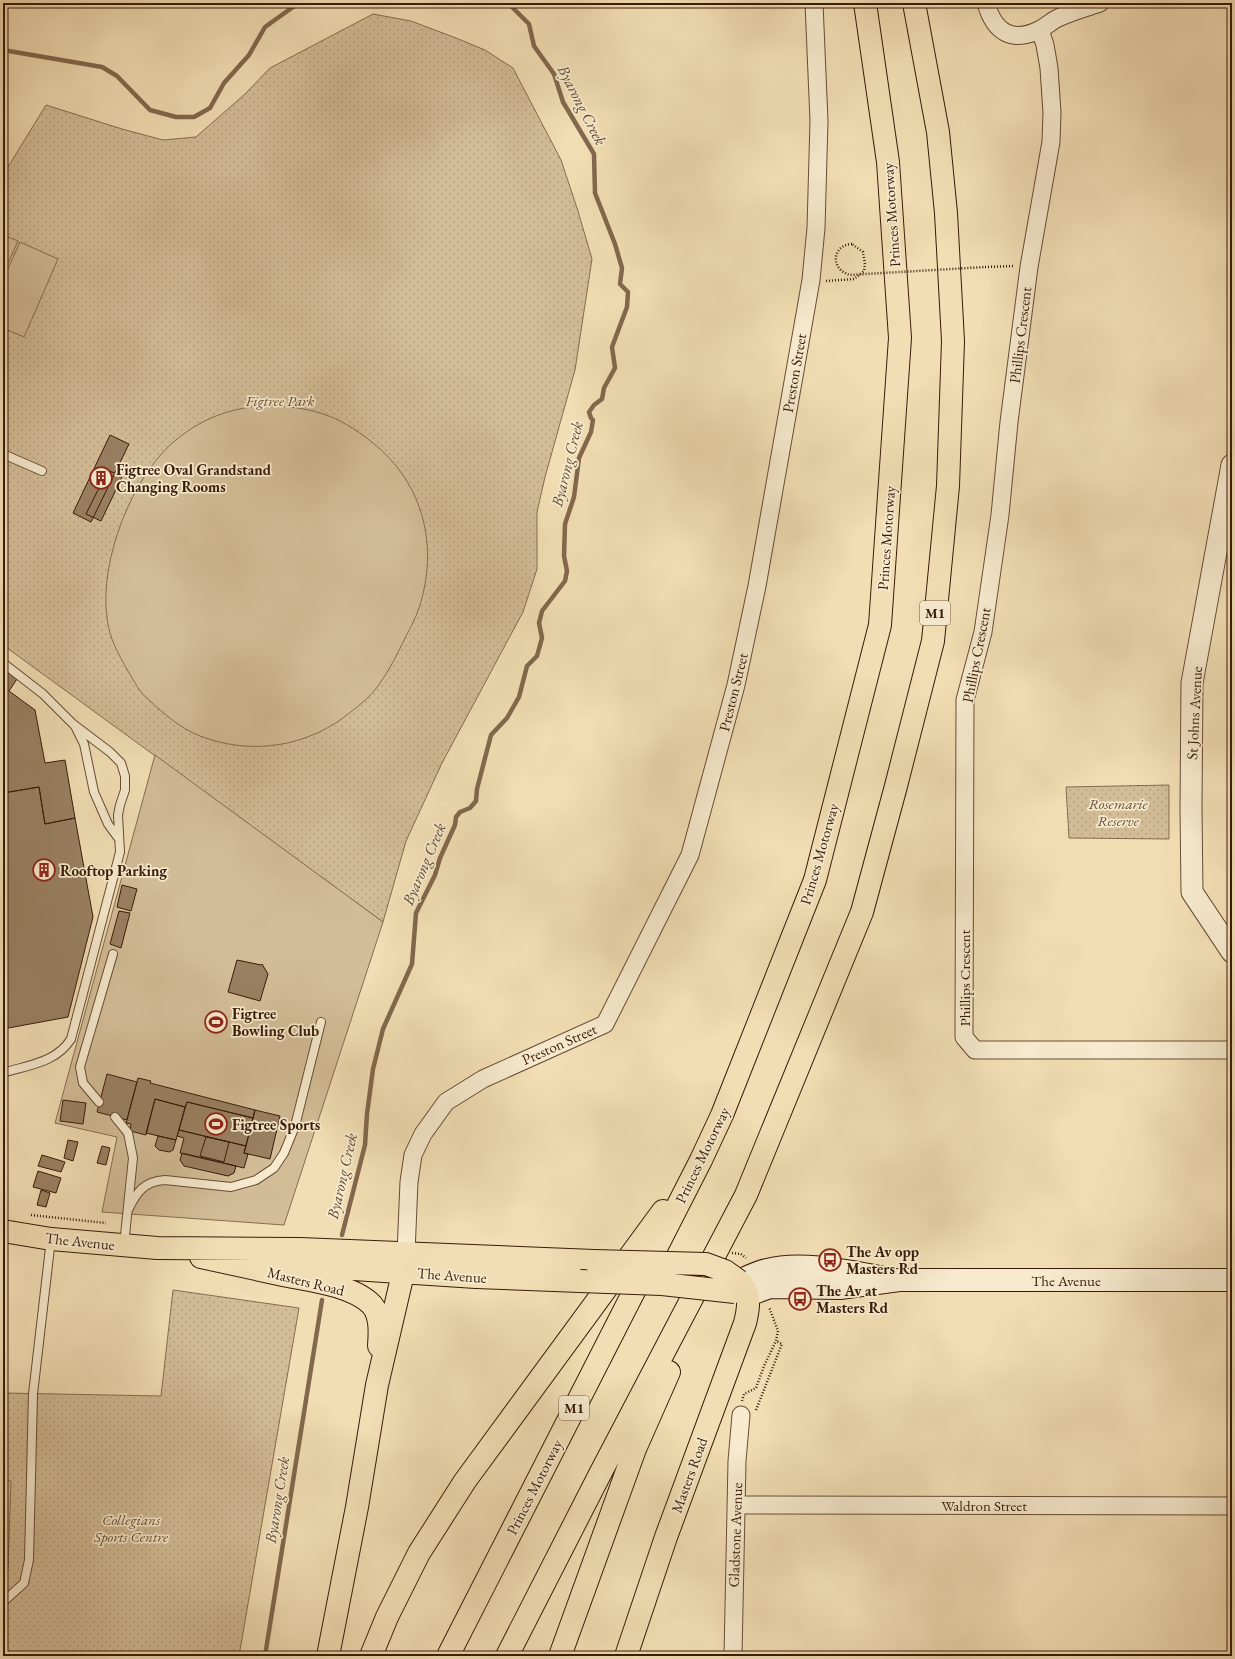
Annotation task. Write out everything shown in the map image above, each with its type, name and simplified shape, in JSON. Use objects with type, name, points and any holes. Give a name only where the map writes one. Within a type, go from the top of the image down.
[{"type":"main road","points":[[856,3],[870,39]]},
{"type":"main road","name":"Princes Motorway","points":[[448,1656],[701,1160],[722,1115],[815,880],[880,625],[900,338],[888,162],[865,3]]},
{"type":"main road","name":"M1","points":[[507,1656],[746,1195],[862,912],[933,641],[948,486],[953,341],[946,213],[938,132],[914,3]]},
{"type":"main road","points":[[371,1656],[387,1617],[419,1553],[465,1481],[522,1401],[701,1160]]},
{"type":"main road","points":[[560,1656],[635,1449],[746,1195]]},
{"type":"main road","name":"The Avenue","points":[[3,1231],[51,1239],[157,1248],[240,1261],[594,1261],[706,1264],[725,1271],[740,1286]]},
{"type":"main road","name":"Masters Road","points":[[157,1248],[324,1284],[359,1295],[371,1304],[375,1309],[378,1318],[380,1335],[377,1385]]},
{"type":"main road","name":"The Avenue","points":[[405,1262],[580,1282],[770,1287],[840,1288],[899,1280],[1232,1280]]},
{"type":"main road","name":"Masters Road","points":[[328,1656],[357,1507],[377,1385],[405,1262]]},
{"type":"main road","name":"Masters Road","points":[[626,1656],[666,1537],[748,1313],[740,1286]]},
{"type":"street","name":"Preston Street","points":[[405,1262],[409,1182],[413,1155],[422,1134],[446,1102],[483,1079],[605,1024],[690,855],[736,685],[756,594],[810,280],[816,228],[820,121],[814,3]]},
{"type":"street","points":[[986,3],[988,13],[994,25],[1004,33],[1013,36],[1024,35],[1040,30],[1057,19],[1100,3]]},
{"type":"street","name":"Phillips Crescent","points":[[1040,30],[1045,45],[1049,68],[1052,113],[1051,142],[1029,267],[1009,422],[1000,515],[983,632],[965,700],[964,1037],[975,1050],[1232,1050]]},
{"type":"street","name":"St Johns Avenue","points":[[1232,465],[1192,683],[1191,808],[1192,892],[1232,952]]},
{"type":"street","name":"Gladstone Avenue","points":[[732,1656],[737,1461],[748,1413]]},
{"type":"street","name":"Waldron Street","points":[[737,1505],[1232,1506]]},
{"type":"lane","points":[[3,454],[42,471]]},
{"type":"lane","points":[[3,663],[43,694],[73,724],[110,752],[121,763],[125,776],[125,790],[119,810],[120,852],[71,1039],[65,1047],[51,1058],[3,1073]]},
{"type":"lane","points":[[73,724],[84,744],[94,792],[108,824],[120,842]]},
{"type":"lane","points":[[99,1102],[86,1088],[81,1077],[80,1067],[113,954]]},
{"type":"lane","points":[[128,1210],[138,1192],[148,1184],[155,1181],[165,1180],[231,1187],[256,1180],[274,1168],[284,1153],[295,1126],[321,1022]]},
{"type":"lane","points":[[115,1117],[128,1133],[131,1143],[132,1164],[124,1246]]},
{"type":"lane","points":[[3,1602],[24,1583],[29,1560],[33,1394],[51,1239]]},
{"type":"path","points":[[810,280],[834,281],[854,279],[864,271],[865,264],[863,252],[852,244],[846,244],[840,248],[837,256],[837,264],[841,270],[849,274],[985,267],[1029,267]]},
{"type":"path","points":[[24,1214],[110,1224]]},
{"type":"path","points":[[768,1304],[778,1331],[776,1341],[764,1366],[756,1388],[744,1394],[741,1403],[748,1413],[782,1344],[776,1341]]},
{"type":"green space","name":"Figtree Park","points":[[373,14],[411,21],[456,38],[485,50],[513,68],[561,160],[592,259],[575,370],[545,477],[537,512],[537,569],[523,612],[442,763],[406,841],[383,922],[3,645],[3,175],[46,105],[122,129],[163,140],[196,137],[245,94],[270,68]]},
{"type":"green space","points":[[3,235],[18,241],[3,274]]},
{"type":"green space","points":[[20,242],[58,259],[24,337],[3,328],[3,280]]},
{"type":"green space","points":[[263,405],[309,410],[334,418],[360,433],[390,459],[405,478],[415,497],[423,518],[427,540],[427,562],[425,585],[415,618],[390,668],[369,696],[335,723],[317,733],[299,740],[260,746],[240,746],[220,742],[193,733],[173,720],[142,694],[124,665],[112,639],[107,618],[106,595],[108,571],[122,521],[133,496],[146,474],[161,455],[187,431],[207,420],[238,409]]},
{"type":"green space","name":"Figtree Bowling Club","points":[[155,755],[383,922],[284,1225],[102,1212],[117,1137],[55,1123]]},
{"type":"green space","name":"Rosemarie Reserve","points":[[1169,785],[1169,839],[1069,838],[1066,787]]},
{"type":"green space","name":"Collegians Sports Centre","points":[[173,1290],[299,1308],[239,1656],[3,1656],[3,1393],[161,1396]]},
{"type":"green space","points":[[3,1480],[11,1481],[8,1568],[3,1568]]},
{"type":"building","name":"Figtree Oval Grandstand Changing Rooms","points":[[110,435],[129,444],[91,522],[73,513]]},
{"type":"building","points":[[108,470],[122,477],[101,521],[86,514]]},
{"type":"building","points":[[3,669],[17,679],[9,691],[35,710],[45,763],[65,760],[75,818],[45,824],[39,787],[3,793]]},
{"type":"building","name":"Rooftop Parking","points":[[39,787],[45,824],[75,818],[93,917],[68,1017],[3,1029],[3,793]]},
{"type":"building","points":[[122,885],[137,889],[131,911],[117,907]]},
{"type":"building","points":[[119,911],[130,913],[121,948],[110,944]]},
{"type":"building","points":[[237,960],[262,964],[268,974],[260,1001],[228,992]]},
{"type":"building","points":[[107,1074],[137,1082],[127,1120],[97,1112]]},
{"type":"building","points":[[138,1078],[151,1081],[150,1083],[255,1110],[253,1118],[187,1102],[185,1107],[155,1099],[146,1135],[130,1131],[131,1124],[126,1123]]},
{"type":"building","points":[[155,1099],[185,1107],[176,1140],[146,1133]]},
{"type":"building","points":[[63,1100],[86,1103],[83,1124],[60,1121]]},
{"type":"building","name":"Figtree Sports","points":[[187,1102],[253,1118],[246,1146],[179,1130]]},
{"type":"building","points":[[255,1110],[280,1116],[270,1159],[244,1153]]},
{"type":"building","points":[[179,1130],[246,1146],[244,1153],[248,1154],[244,1168],[180,1153],[184,1138],[177,1136]]},
{"type":"building","points":[[158,1136],[176,1140],[173,1150],[169,1152],[159,1150],[155,1146]]},
{"type":"building","points":[[206,1137],[229,1142],[224,1162],[200,1156]]},
{"type":"building","points":[[68,1140],[78,1142],[73,1161],[64,1158]]},
{"type":"building","points":[[102,1146],[110,1148],[106,1165],[97,1163]]},
{"type":"building","points":[[182,1153],[236,1166],[234,1173],[228,1176],[184,1166],[180,1160]]},
{"type":"building","points":[[42,1155],[65,1162],[61,1172],[38,1166]]},
{"type":"building","points":[[38,1171],[61,1178],[56,1193],[33,1187]]},
{"type":"building","points":[[41,1190],[50,1193],[46,1207],[37,1205]]},
{"type":"waterway","name":"Byarong Creek","points":[[3,50],[102,67],[117,76],[150,110],[176,117],[194,117],[210,108],[224,83],[249,55],[265,27],[293,7],[303,3]]},
{"type":"waterway","name":"Byarong Creek","points":[[342,1235],[365,1145],[367,1114],[373,1069],[383,1029],[412,964],[416,913],[435,875],[440,858],[455,825],[456,817],[460,812],[470,808],[476,801],[477,789],[491,735],[507,718],[519,697],[527,666],[537,656],[542,638],[539,623],[542,611],[565,581],[567,571],[564,556],[565,524],[574,497],[579,458],[591,432],[593,420],[589,412],[594,405],[602,399],[604,388],[615,368],[612,347],[627,307],[628,292],[620,284],[622,268],[615,244],[595,193],[594,154],[563,102],[554,74],[534,46],[529,24],[510,5],[505,3]]},
{"type":"waterway","name":"Byarong Creek","points":[[265,1656],[322,1300]]},
{"type":"place","name":"Figtree Oval Grandstand Changing Rooms","points":[[101,478]]},
{"type":"place","name":"Rooftop Parking","points":[[44,870]]},
{"type":"place","name":"Figtree Bowling Club","points":[[216,1022]]},
{"type":"place","name":"Figtree Sports","points":[[216,1124]]},
{"type":"place","name":"The Av opp Masters Rd","points":[[830,1260]]},
{"type":"place","name":"The Av at Masters Rd","points":[[800,1299]]}]
